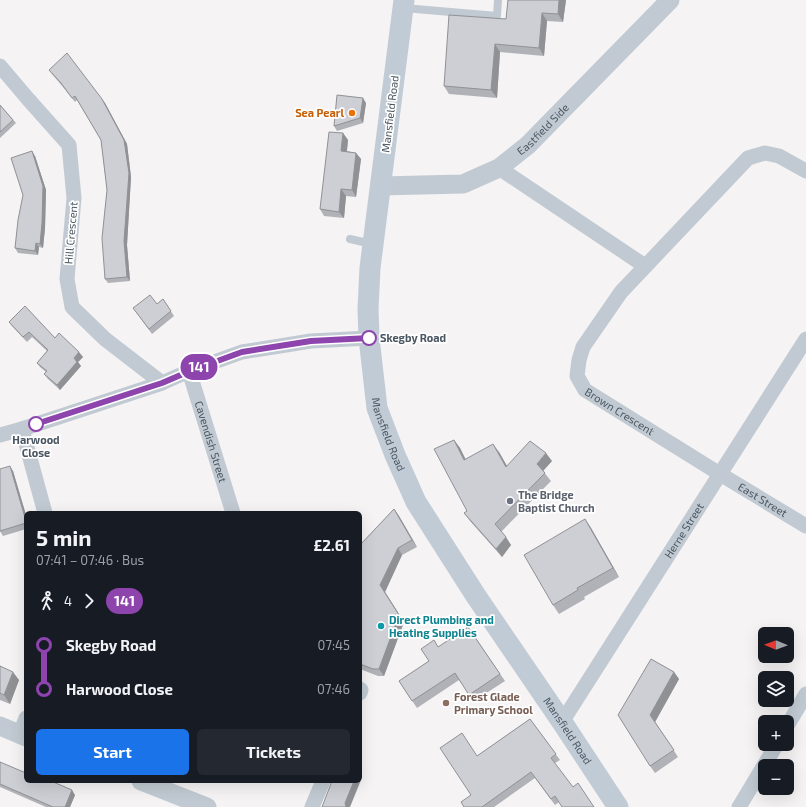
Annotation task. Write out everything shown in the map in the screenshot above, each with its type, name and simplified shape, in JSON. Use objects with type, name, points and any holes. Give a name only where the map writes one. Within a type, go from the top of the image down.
[{"type":"main road","name":"Mansfield Road","points":[[404,4],[370,268],[368,309],[369,338],[377,408],[395,455],[416,502],[476,596],[618,807]]},
{"type":"street","name":"Eastfield Side","points":[[380,186],[463,184],[499,168],[528,144],[670,0]]},
{"type":"street","name":"Hill Crescent","points":[[0,66],[69,145],[74,198],[67,279],[72,307],[105,338],[162,383]]},
{"type":"street","name":"Brown Crescent","points":[[720,474],[585,390],[577,376],[578,360],[583,346],[621,292],[748,158],[765,153],[779,156],[806,171]]},
{"type":"street","points":[[499,168],[645,266]]},
{"type":"street","points":[[0,435],[162,383],[242,352],[311,341],[369,338]]},
{"type":"street","name":"Herne Street","points":[[562,722],[806,339]]},
{"type":"street","name":"Cavendish Street","points":[[190,371],[232,511]]},
{"type":"street","points":[[22,429],[45,511]]},
{"type":"street","name":"East Street","points":[[720,474],[806,526]]},
{"type":"street","points":[[794,715],[806,694]]},
{"type":"street","points":[[0,726],[24,729]]},
{"type":"street","points":[[739,807],[772,751]]},
{"type":"street","points":[[145,783],[208,807]]},
{"type":"street","points":[[312,807],[322,783]]},
{"type":"lane","points":[[404,4],[497,16],[498,0]]},
{"type":"lane","points":[[350,239],[373,244]]},
{"type":"building","points":[[508,0],[559,0],[558,14],[542,13],[539,48],[495,44],[491,90],[444,86],[449,15],[506,19]]},
{"type":"building","points":[[67,53],[102,99],[124,140],[129,173],[124,241],[127,277],[105,279],[102,238],[107,190],[101,140],[75,96],[72,98],[49,70]]},
{"type":"building","name":"Sea Pearl","points":[[337,95],[363,98],[360,118],[334,126]]},
{"type":"building","points":[[0,105],[13,120],[0,132]]},
{"type":"building","points":[[329,132],[343,133],[341,151],[356,153],[352,190],[341,189],[339,212],[320,209]]},
{"type":"building","points":[[32,151],[43,186],[40,244],[36,243],[35,251],[15,248],[18,220],[23,195],[11,158]]},
{"type":"building","points":[[150,295],[157,304],[163,299],[171,311],[149,329],[133,308]]},
{"type":"building","points":[[25,306],[55,338],[59,333],[79,352],[74,358],[77,362],[57,385],[44,374],[47,371],[37,363],[48,350],[29,332],[23,337],[9,322]]},
{"type":"building","points":[[454,440],[464,460],[493,444],[506,467],[530,441],[546,453],[537,464],[545,473],[495,524],[506,537],[496,549],[464,513],[467,511],[434,449]]},
{"type":"building","points":[[10,466],[24,514],[24,524],[0,531],[0,469]]},
{"type":"building","points":[[394,509],[412,540],[398,548],[380,585],[399,615],[379,669],[373,669],[362,665],[362,543]]},
{"type":"building","points":[[585,519],[613,568],[577,588],[578,590],[553,605],[524,555]]},
{"type":"building","points":[[468,627],[500,674],[469,695],[455,673],[412,701],[399,681],[429,661],[421,649],[434,640],[438,647]]},
{"type":"building","points":[[651,659],[674,672],[650,715],[674,750],[650,766],[618,715]]},
{"type":"building","points":[[0,666],[13,672],[4,695],[0,693]]},
{"type":"building","points":[[530,719],[556,754],[551,758],[573,787],[578,783],[594,807],[562,807],[555,796],[551,799],[531,772],[482,807],[464,807],[461,802],[471,795],[440,748],[462,733],[477,756]]},
{"type":"building","points":[[0,762],[24,772],[24,783],[56,783],[72,790],[65,807],[53,807],[0,784]]},
{"type":"building","points":[[331,783],[353,783],[345,803],[346,807],[322,807]]},
{"type":"bus line","name":"141","points":[[36,424],[162,383],[242,352],[311,341],[369,338]]},
{"type":"place","name":"Sea Pearl","points":[[352,113]]},
{"type":"place","name":"Skegby Road","points":[[369,338]]},
{"type":"place","name":"Harwood Close","points":[[36,424]]},
{"type":"place","name":"The Bridge Baptist Church","points":[[510,501]]},
{"type":"place","name":"Direct Plumbing and Heating Supplies","points":[[381,626]]},
{"type":"place","name":"Forest Glade Primary School","points":[[446,703]]}]
